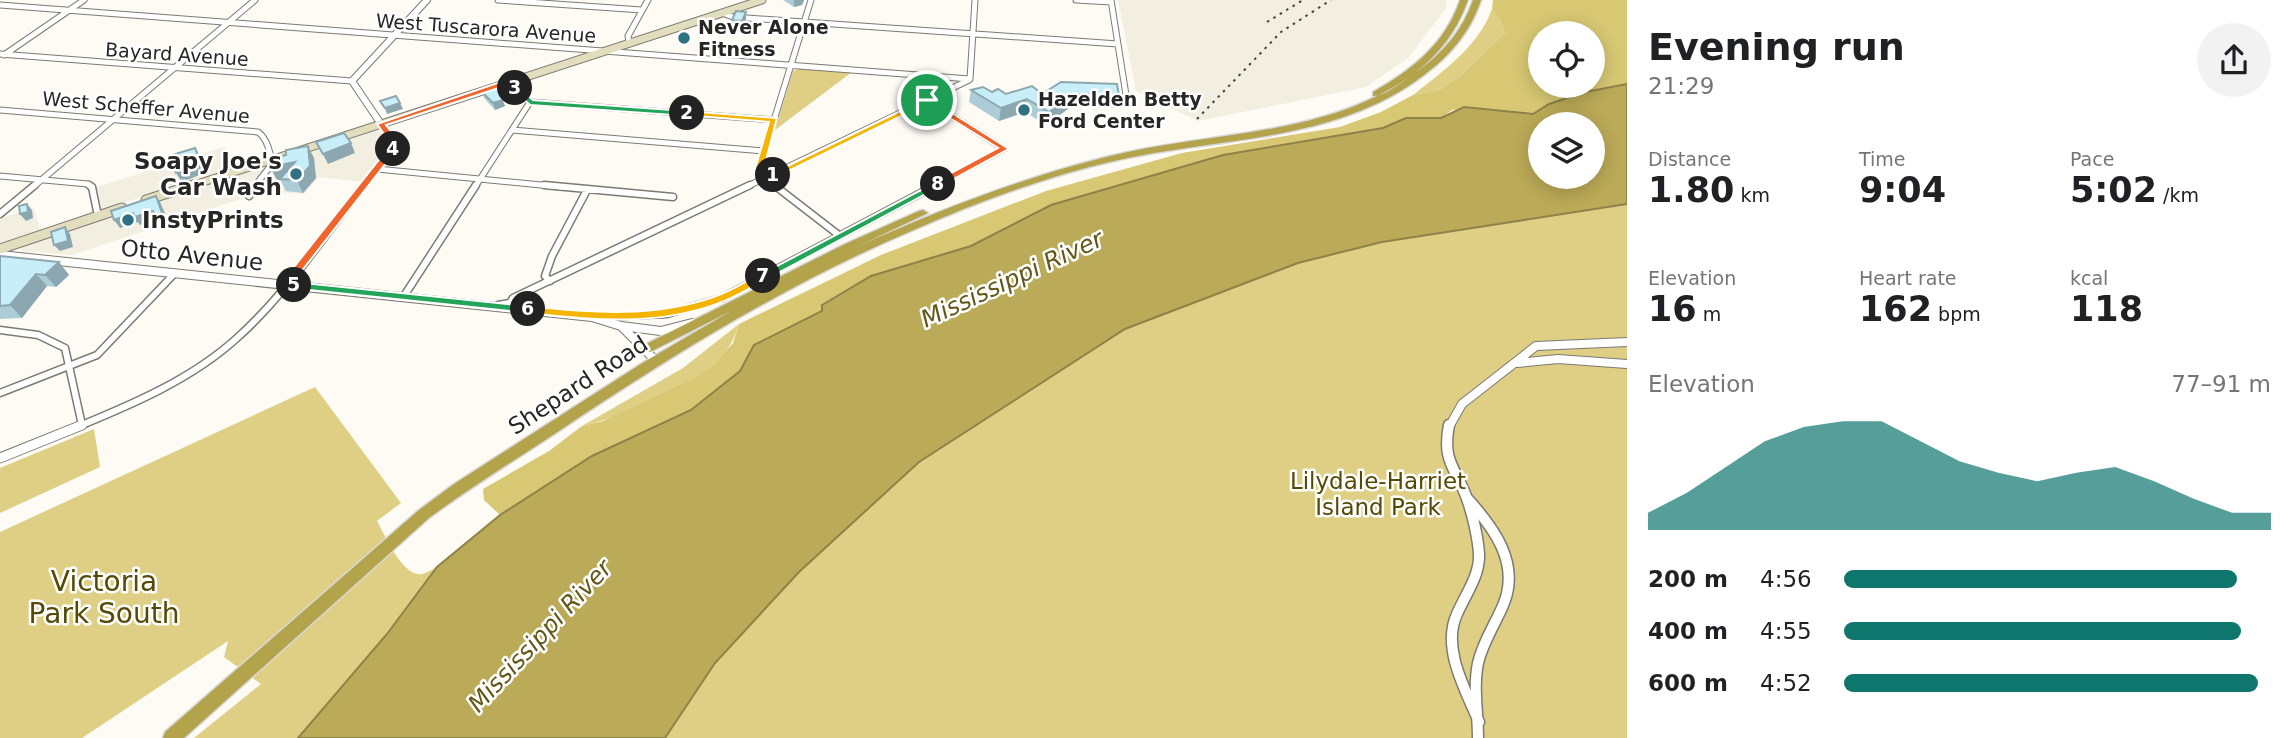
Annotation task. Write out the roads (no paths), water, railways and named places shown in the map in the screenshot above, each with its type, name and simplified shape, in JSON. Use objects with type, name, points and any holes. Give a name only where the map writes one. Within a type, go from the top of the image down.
[{"type":"highway","name":"Shepard Road","points":[[646,349],[877,233],[992,187],[1127,147],[1299,120],[1365,99],[1400,80],[1436,49],[1455,24],[1464,0]]},
{"type":"highway","name":"Shepard Road","points":[[171,738],[404,530],[459,488],[656,361],[737,313],[856,252],[998,194],[1131,153],[1295,127],[1373,104],[1409,84],[1446,51],[1466,27],[1477,0]]},
{"type":"main road","points":[[0,248],[762,0]]},
{"type":"street","points":[[1,55],[84,0]]},
{"type":"street","points":[[0,214],[255,0]]},
{"type":"street","points":[[0,458],[160,391],[207,364],[255,322],[393,148],[392,139],[352,82],[427,0]]},
{"type":"street","points":[[498,0],[642,10]]},
{"type":"street","points":[[629,43],[627,38],[648,0]]},
{"type":"street","points":[[811,0],[758,172],[840,236]]},
{"type":"street","points":[[495,306],[510,303],[513,298],[970,79],[975,0]]},
{"type":"street","points":[[1076,0],[1111,1],[1126,95]]},
{"type":"street","name":"West Tuscarora Avenue","points":[[0,5],[970,79]]},
{"type":"street","points":[[722,13],[733,17],[1118,44]]},
{"type":"street","name":"Bayard Avenue","points":[[1,55],[352,82]]},
{"type":"street","points":[[509,82],[530,102],[774,120]]},
{"type":"street","points":[[592,317],[654,315],[698,307],[722,298],[1004,149],[927,100]]},
{"type":"street","points":[[404,296],[530,102]]},
{"type":"street","name":"West Scheffer Avenue","points":[[0,110],[258,132],[262,134],[274,158]]},
{"type":"street","points":[[512,130],[764,151]]},
{"type":"street","points":[[248,196],[272,166],[274,158]]},
{"type":"street","points":[[377,169],[673,197]]},
{"type":"street","points":[[0,176],[90,185],[98,216]]},
{"type":"street","points":[[550,281],[545,276],[552,256],[587,190]]},
{"type":"street","name":"Otto Avenue","points":[[0,254],[592,317],[621,326],[656,361]]},
{"type":"street","points":[[0,393],[71,367],[103,349],[174,274]]},
{"type":"street","points":[[621,326],[653,332],[694,323]]},
{"type":"street","points":[[0,330],[38,335],[60,343],[65,348],[82,425]]},
{"type":"street","points":[[1478,738],[1478,664],[1489,631],[1505,600],[1510,584],[1509,566],[1502,543],[1486,518],[1466,496],[1451,469],[1446,442],[1450,422],[1462,404],[1536,346],[1552,343],[1627,342]]},
{"type":"street","points":[[1517,363],[1558,359],[1627,365]]},
{"type":"street","points":[[1466,496],[1479,554],[1476,575],[1455,618],[1452,641],[1458,671],[1479,722]]},
{"type":"water","name":"Mississippi River","points":[[1627,84],[1627,204],[1382,242],[1298,263],[1125,329],[919,462],[799,572],[715,663],[665,738],[298,738],[387,634],[437,567],[500,515],[592,456],[691,410],[740,371],[754,345],[822,311],[822,305],[871,276],[971,246],[1051,205],[1223,155],[1383,128],[1406,118],[1441,118],[1464,107],[1528,113],[1528,189],[1605,189],[1605,112],[1536,112],[1567,98],[1605,98],[1605,88]]},
{"type":"railway","points":[[1267,22],[1303,0]]},
{"type":"railway","points":[[1197,119],[1281,32],[1331,0]]},
{"type":"place","name":"Never Alone Fitness","points":[[684,38]]},
{"type":"place","name":"Hazelden Betty Ford Center","points":[[1024,110]]},
{"type":"place","name":"Soapy Joe's Car Wash","points":[[296,174]]},
{"type":"place","name":"InstyPrints","points":[[128,220]]},
{"type":"park label","name":"Lilydale-Harriet Island Park","points":[[1378,494]]},
{"type":"park label","name":"Victoria Park South","points":[[104,597]]}]
